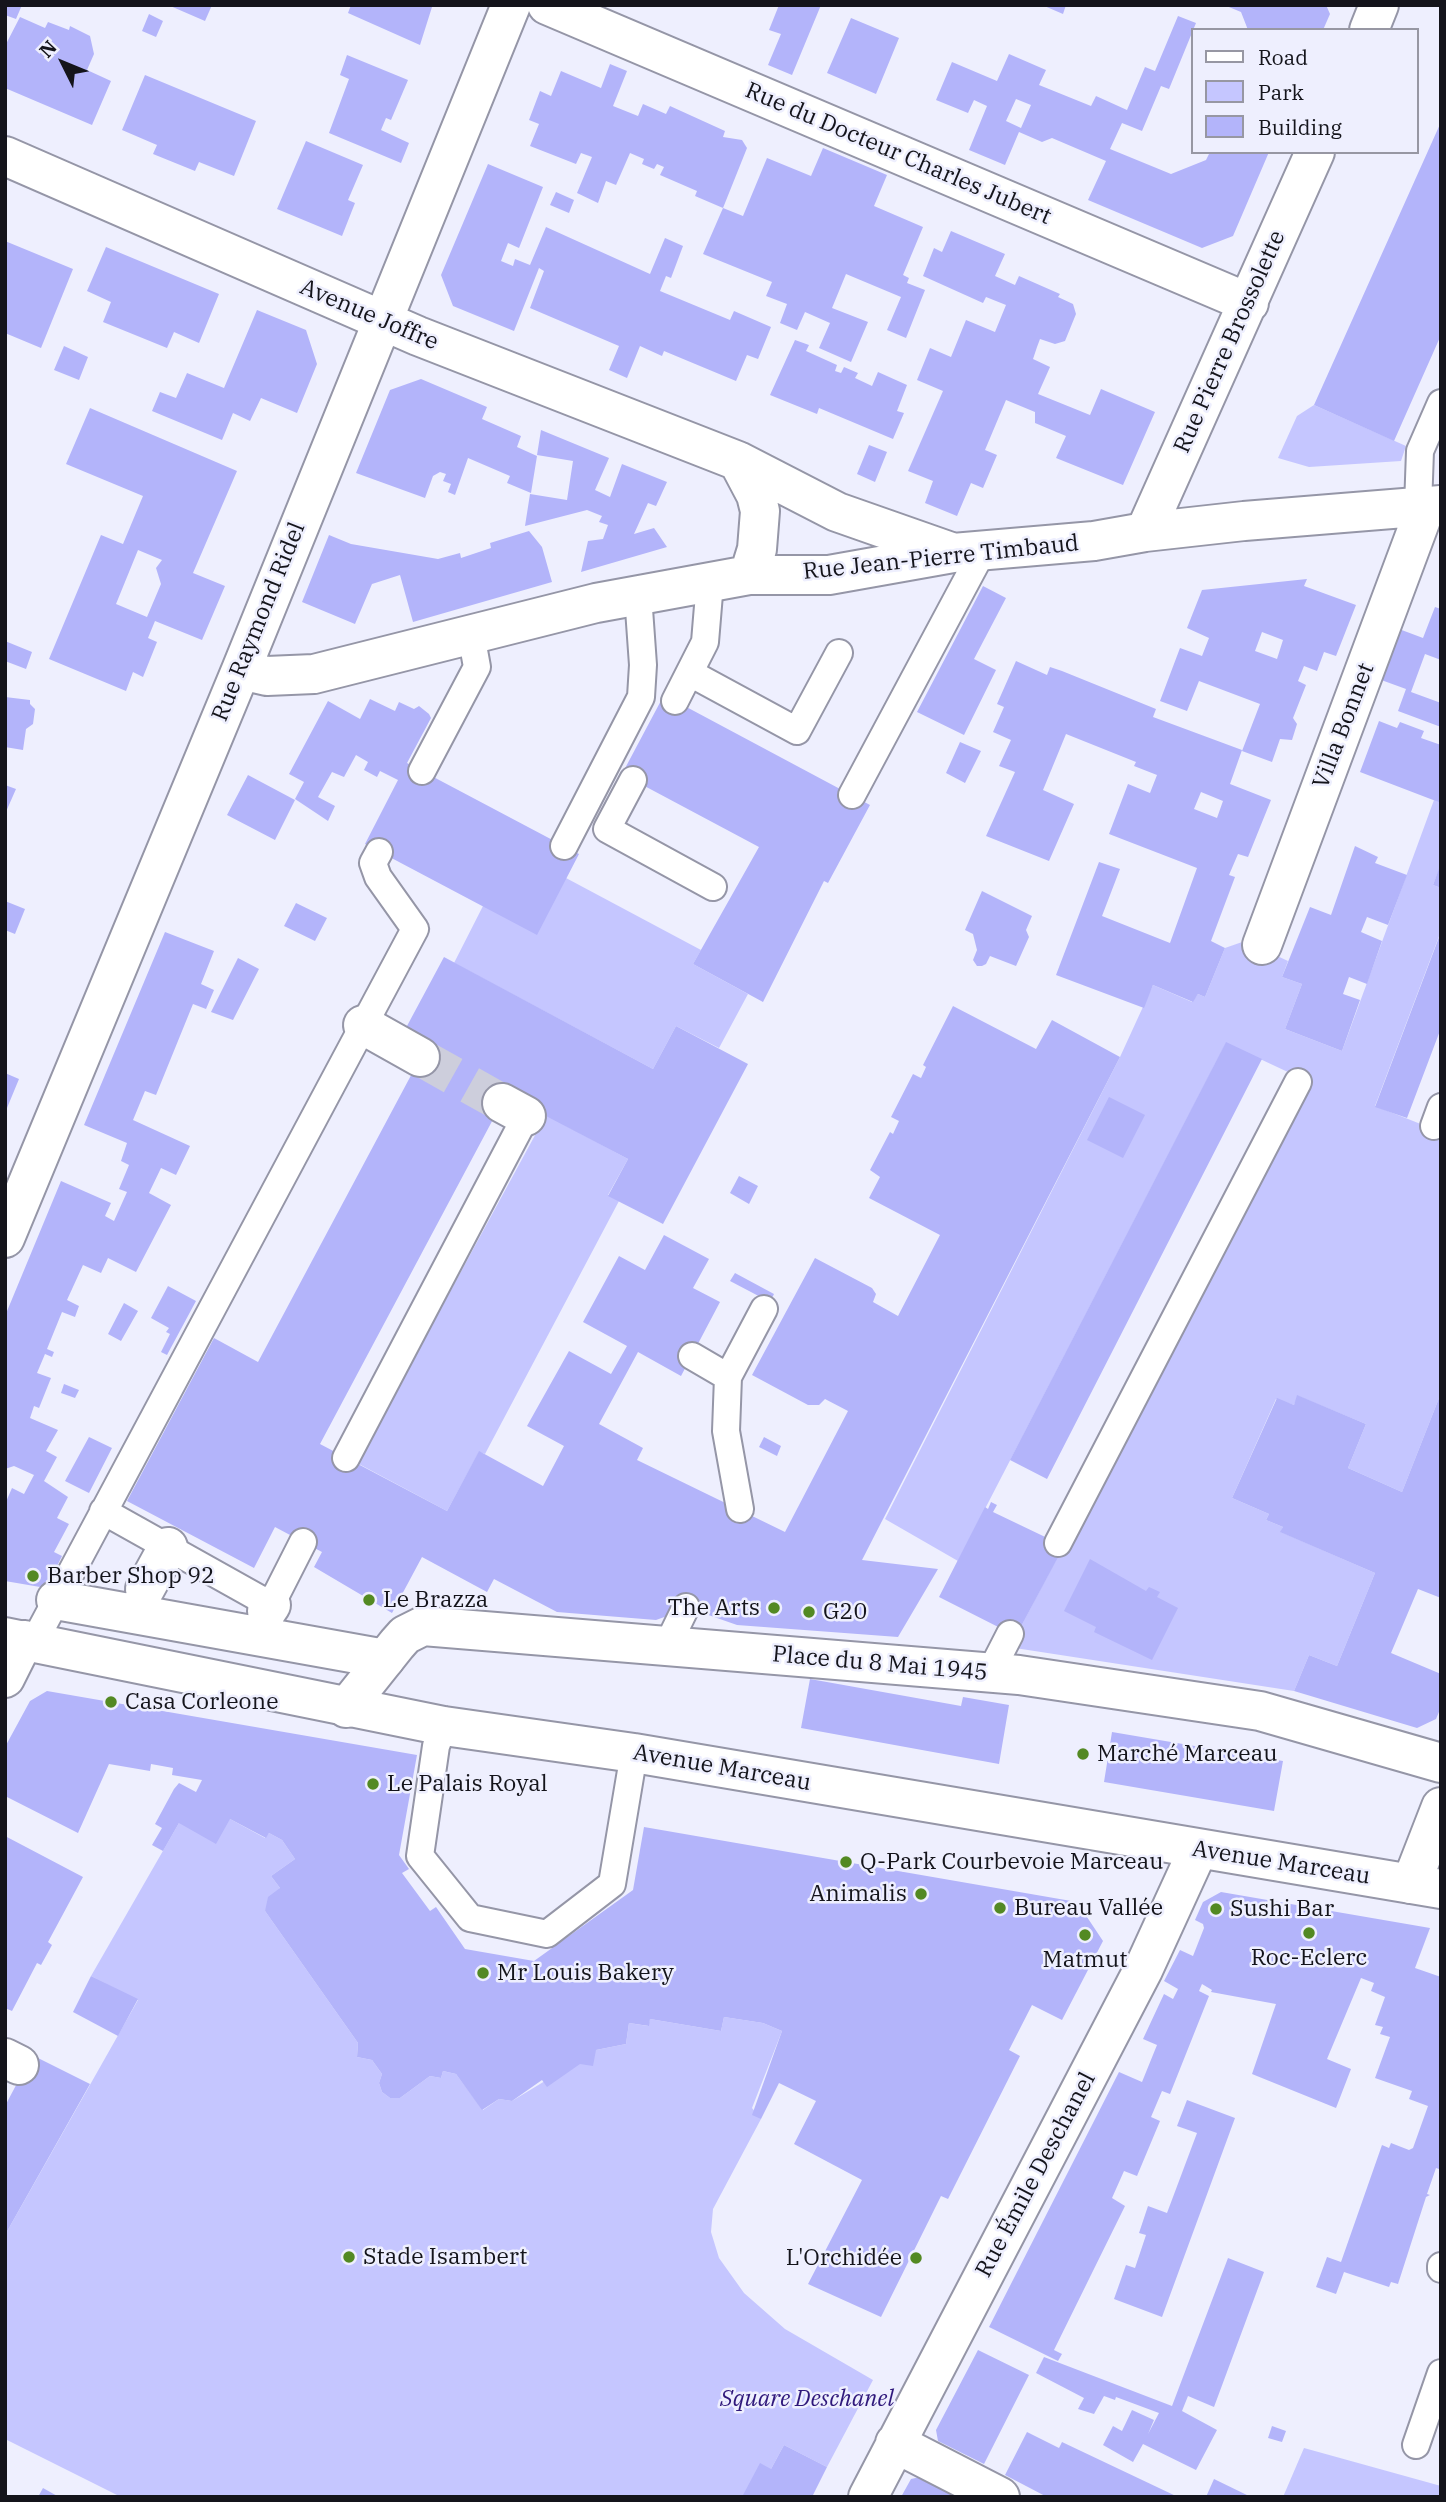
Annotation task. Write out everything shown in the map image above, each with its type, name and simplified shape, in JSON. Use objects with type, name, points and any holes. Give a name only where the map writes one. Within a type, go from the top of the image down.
[{"type":"street","name":"Rue Raymond Ridel","points":[[5,1238],[241,670],[511,5]]},
{"type":"street","name":"Rue du Docteur Charles Jubert","points":[[547,5],[1249,303]]},
{"type":"street","points":[[1370,28],[1379,5]]},
{"type":"street","name":"Rue Pierre Brossolette","points":[[1145,532],[1314,154]]},
{"type":"street","name":"Avenue Joffre","points":[[5,156],[381,321],[738,461],[837,512],[968,552]]},
{"type":"street","points":[[738,461],[756,495],[760,511],[753,562]]},
{"type":"street","name":"Rue Jean-Pierre Timbaud","points":[[241,670],[267,676],[314,674],[638,595],[710,582],[753,562],[830,575],[968,552],[1094,541],[1145,532],[1428,506]]},
{"type":"street","name":"Villa Bonnet","points":[[1262,945],[1428,506]]},
{"type":"street","points":[[753,562],[768,535],[800,515],[837,512]]},
{"type":"street","points":[[363,1025],[420,1057]]},
{"type":"street","points":[[138,1602],[168,1547]]},
{"type":"street","points":[[56,1601],[138,1602],[263,1619],[385,1659]]},
{"type":"street","name":"Place du 8 Mai 1945","points":[[346,1708],[405,1635],[423,1626],[990,1673],[1260,1711],[1441,1763]]},
{"type":"street","points":[[5,1678],[21,1640]]},
{"type":"street","name":"Avenue Marceau","points":[[21,1640],[444,1726],[634,1753],[1426,1887]]},
{"type":"street","points":[[1426,1887],[1441,1807]]},
{"type":"street","name":"Rue Émile Deschanel","points":[[868,2497],[1143,1970],[1198,1850]]},
{"type":"street","points":[[895,2443],[1000,2497]]},
{"type":"lane","points":[[1428,506],[1419,451],[1441,403]]},
{"type":"lane","points":[[852,795],[968,552]]},
{"type":"lane","points":[[675,701],[705,642],[710,582]]},
{"type":"lane","points":[[564,846],[640,697],[643,665],[638,595]]},
{"type":"lane","points":[[422,771],[477,667],[471,634]]},
{"type":"lane","points":[[690,673],[797,731],[839,653]]},
{"type":"lane","points":[[633,780],[607,829],[713,887]]},
{"type":"lane","points":[[21,1640],[56,1601],[415,929],[378,877],[373,863],[379,852]]},
{"type":"lane","points":[[1058,1544],[1298,1082]]},
{"type":"lane","points":[[345,1458],[514,1110]]},
{"type":"lane","points":[[740,1509],[726,1431],[728,1377],[764,1309]]},
{"type":"lane","points":[[692,1356],[728,1377]]},
{"type":"lane","points":[[103,1511],[168,1547],[263,1619],[303,1542]]},
{"type":"lane","points":[[667,1646],[686,1607]]},
{"type":"lane","points":[[990,1673],[1010,1634]]},
{"type":"lane","points":[[444,1726],[436,1746],[420,1856],[470,1918],[547,1934],[612,1884],[634,1753]]},
{"type":"lane","points":[[1416,2445],[1441,2373]]},
{"type":"green space","points":[[1314,405],[1406,446],[1401,461],[1309,467],[1278,458],[1297,416]]},
{"type":"green space","points":[[1434,800],[1441,803],[1441,865],[1433,885],[1441,888],[1441,931],[1375,1106],[1441,1132],[1441,1393],[1402,1492],[1348,1468],[1366,1424],[1298,1396],[1294,1405],[1276,1399],[1232,1498],[1269,1514],[1266,1520],[1283,1527],[1281,1532],[1375,1573],[1337,1666],[1309,1655],[1294,1691],[1015,1648],[1016,1636],[1307,1081],[1226,1043],[958,1561],[885,1519],[1120,1057],[1153,985],[1192,1002],[1198,994],[1205,997],[1225,948],[1245,941],[1288,961],[1282,977],[1302,984],[1285,1029],[1342,1051]]},
{"type":"green space","points":[[566,878],[701,950],[693,964],[748,994],[719,1048],[676,1026],[653,1069],[454,963],[483,906]]},
{"type":"green space","points":[[546,1115],[628,1159],[608,1195],[619,1201],[485,1454],[479,1452],[447,1511],[357,1463]]},
{"type":"green space","name":"Stade Isambert","points":[[230,1819],[265,1838],[269,1833],[282,1840],[295,1859],[271,1876],[280,1888],[265,1911],[358,2043],[357,2057],[372,2060],[382,2074],[379,2083],[382,2092],[390,2098],[400,2098],[430,2076],[441,2078],[443,2071],[456,2074],[483,2110],[499,2099],[512,2101],[596,2050],[626,2044],[629,2023],[648,2026],[650,2019],[721,2031],[724,2017],[763,2023],[782,2031],[752,2108],[761,2119],[713,2209],[711,2232],[719,2258],[744,2293],[785,2329],[873,2380],[827,2467],[784,2445],[771,2469],[742,2497],[121,2497],[5,2439],[5,2235],[138,2000],[91,1976],[179,1823]]},
{"type":"green space","points":[[1304,2448],[1441,2486],[1441,2497],[1283,2497]]},
{"type":"building","points":[[5,5],[22,5],[16,19],[5,15]]},
{"type":"building","points":[[168,5],[212,5],[205,21]]},
{"type":"building","points":[[351,5],[432,7],[420,45],[348,13]]},
{"type":"building","points":[[779,5],[821,5],[792,75],[768,65],[781,34],[769,30]]},
{"type":"building","points":[[1042,5],[1066,5],[1063,14]]},
{"type":"building","points":[[1224,5],[1326,5],[1330,14],[1324,28],[1247,28],[1241,12]]},
{"type":"building","points":[[149,14],[163,21],[156,37],[142,31]]},
{"type":"building","points":[[1178,16],[1196,23],[1194,28],[1190,28],[1190,38],[1169,89],[1161,86],[1142,131],[1122,123],[1110,149],[1171,174],[1206,160],[1209,154],[1268,154],[1233,236],[1202,248],[1088,200],[1106,161],[1052,138],[1042,142],[1019,132],[1005,165],[969,150],[987,106],[974,100],[968,113],[936,100],[952,62],[997,81],[1009,54],[1046,70],[1039,85],[1091,106],[1096,96],[1127,110],[1145,67],[1155,71]],"holes":[[[1016,99],[1031,105],[1021,128],[1006,121]]]},
{"type":"building","points":[[20,17],[45,28],[48,22],[69,30],[70,26],[90,36],[94,54],[87,70],[111,81],[92,125],[5,88],[5,46]]},
{"type":"building","points":[[851,18],[899,38],[876,94],[827,73]]},
{"type":"building","points":[[347,55],[408,80],[391,120],[386,118],[381,130],[409,143],[401,163],[329,133],[349,79],[340,75]]},
{"type":"building","points":[[610,64],[627,71],[613,106],[638,116],[643,104],[666,114],[670,106],[725,131],[723,137],[742,140],[747,148],[723,208],[695,196],[697,191],[660,175],[664,167],[657,164],[654,169],[642,164],[644,159],[630,153],[616,185],[606,181],[598,203],[577,193],[592,157],[581,153],[576,164],[530,146],[539,124],[529,120],[540,91],[551,96],[561,71],[601,88]]},
{"type":"building","points":[[145,75],[256,121],[234,176],[199,162],[195,171],[153,154],[157,145],[122,130]]},
{"type":"building","points":[[1441,122],[1441,335],[1394,441],[1314,405]]},
{"type":"building","points":[[306,141],[363,165],[348,200],[355,203],[342,236],[277,209]]},
{"type":"building","points":[[823,148],[887,175],[874,206],[923,227],[903,275],[909,278],[907,283],[925,290],[906,338],[887,330],[901,297],[846,274],[832,308],[868,322],[851,362],[819,348],[830,323],[805,312],[797,330],[780,323],[787,304],[766,296],[772,282],[703,254],[723,208],[743,216],[767,158],[811,176]]},
{"type":"building","points":[[488,164],[543,187],[519,248],[508,243],[501,261],[513,266],[515,259],[530,265],[546,227],[650,274],[665,238],[683,246],[671,278],[666,276],[660,291],[730,320],[734,311],[771,327],[758,359],[747,355],[736,381],[664,351],[662,356],[640,346],[627,378],[609,370],[619,346],[530,308],[544,271],[539,268],[514,331],[453,306],[441,275]]},
{"type":"building","points":[[556,192],[574,200],[569,213],[550,205]]},
{"type":"building","points":[[951,231],[1005,254],[995,276],[1015,285],[1019,276],[1060,294],[1058,297],[1073,304],[1076,314],[1065,341],[1055,344],[1040,339],[1033,359],[1050,367],[1038,394],[1090,415],[1101,389],[1155,412],[1123,485],[1056,458],[1066,436],[1035,423],[1035,412],[1006,400],[985,450],[997,455],[983,488],[971,483],[957,516],[925,503],[933,481],[908,471],[943,391],[917,380],[930,348],[951,357],[966,320],[995,332],[1006,305],[986,297],[983,303],[923,276],[934,248],[942,252]]},
{"type":"building","points":[[5,241],[73,269],[41,348],[5,333]]},
{"type":"building","points":[[106,247],[219,294],[199,343],[174,332],[167,348],[103,322],[111,302],[87,291]]},
{"type":"building","points":[[257,310],[306,330],[317,364],[297,413],[261,398],[250,421],[233,413],[222,440],[152,411],[160,392],[176,398],[187,373],[224,388]]},
{"type":"building","points":[[795,340],[809,345],[806,351],[837,365],[835,371],[841,373],[844,367],[858,373],[855,378],[872,386],[878,372],[907,385],[897,411],[904,413],[893,439],[819,408],[817,414],[770,395]]},
{"type":"building","points":[[64,346],[88,357],[79,380],[54,370]]},
{"type":"building","points":[[421,379],[487,407],[482,419],[521,436],[517,447],[537,456],[531,493],[507,483],[510,476],[468,458],[455,495],[448,492],[451,484],[443,481],[446,474],[440,472],[433,476],[425,498],[356,473],[390,390]]},
{"type":"building","points":[[90,408],[237,471],[193,573],[225,586],[202,640],[155,621],[148,638],[157,642],[143,677],[133,672],[126,691],[49,659],[101,535],[123,544],[143,496],[66,464]],"holes":[[[138,550],[162,560],[156,568],[161,584],[147,617],[116,604]]]},
{"type":"building","points":[[541,430],[609,458],[595,490],[610,497],[622,464],[667,482],[656,506],[648,503],[634,534],[654,528],[667,547],[581,572],[588,541],[603,539],[608,525],[599,522],[602,516],[587,510],[525,526],[530,494],[567,500],[573,461],[537,455]]},
{"type":"building","points":[[869,445],[887,452],[875,482],[857,474]]},
{"type":"building","points":[[529,531],[542,547],[552,582],[413,622],[400,575],[372,584],[355,624],[302,602],[329,535],[351,544],[438,559],[460,553],[461,558],[491,548],[490,543]]},
{"type":"building","points":[[1307,579],[1304,586],[1356,605],[1336,656],[1324,652],[1317,671],[1304,666],[1298,681],[1306,685],[1293,718],[1297,724],[1292,740],[1280,739],[1272,762],[1242,751],[1260,704],[1199,681],[1187,711],[1160,701],[1180,648],[1202,656],[1209,638],[1187,628],[1202,590]],"holes":[[[1262,632],[1283,640],[1277,659],[1255,651]]]},
{"type":"building","points":[[983,586],[1006,598],[974,659],[996,670],[964,735],[917,712]]},
{"type":"building","points":[[1435,607],[1441,609],[1441,660],[1425,654],[1411,692],[1441,703],[1441,727],[1398,711],[1406,689],[1373,677],[1391,626],[1423,638]]},
{"type":"building","points":[[5,641],[32,652],[26,669],[5,661]]},
{"type":"building","points":[[1016,661],[1047,675],[1050,667],[1156,709],[1153,717],[1242,750],[1230,784],[1271,800],[1248,857],[1238,854],[1229,875],[1235,877],[1211,941],[1225,948],[1205,997],[1198,994],[1193,1002],[1153,985],[1144,1008],[1056,975],[1099,862],[1120,869],[1102,916],[1170,943],[1197,868],[1109,834],[1128,784],[1150,793],[1157,775],[1134,766],[1136,762],[1066,734],[1043,790],[1074,804],[1049,861],[986,836],[1015,772],[999,766],[1011,740],[993,732],[1004,707],[997,704]],"holes":[[[1201,792],[1223,801],[1217,818],[1194,809]]]},
{"type":"building","points":[[664,695],[870,805],[828,883],[824,881],[763,1002],[693,964],[759,847],[622,774]]},
{"type":"building","points":[[5,697],[30,700],[35,709],[33,724],[26,729],[23,750],[5,747]]},
{"type":"building","points":[[370,699],[395,711],[399,702],[414,709],[419,706],[429,714],[431,718],[407,763],[579,854],[537,935],[365,844],[398,780],[380,771],[377,777],[364,770],[368,762],[356,755],[344,777],[332,772],[318,797],[335,806],[328,821],[295,799],[304,782],[289,774],[328,701],[360,719]]},
{"type":"building","points":[[1379,721],[1397,728],[1400,722],[1424,731],[1421,738],[1441,745],[1441,803],[1360,772]]},
{"type":"building","points":[[960,742],[981,751],[965,783],[946,773]]},
{"type":"building","points":[[248,775],[295,800],[275,840],[227,815]]},
{"type":"building","points":[[5,785],[16,789],[5,814]]},
{"type":"building","points":[[1355,846],[1378,857],[1375,863],[1407,875],[1388,925],[1367,917],[1361,932],[1382,941],[1367,984],[1349,977],[1343,994],[1360,1000],[1342,1051],[1285,1029],[1302,984],[1282,977],[1310,907],[1331,915]]},
{"type":"building","points":[[1441,866],[1441,888],[1433,885]]},
{"type":"building","points":[[982,891],[1032,916],[1026,930],[1029,937],[1016,966],[990,956],[982,966],[977,966],[973,960],[977,950],[973,934],[965,930]]},
{"type":"building","points":[[5,901],[25,909],[15,934],[5,930]]},
{"type":"building","points":[[296,903],[327,918],[315,941],[284,926]]},
{"type":"building","points":[[165,932],[214,951],[201,984],[214,990],[206,1009],[193,1004],[156,1095],[145,1091],[133,1120],[190,1146],[176,1175],[161,1168],[149,1193],[171,1205],[136,1272],[108,1258],[101,1273],[83,1265],[67,1300],[79,1306],[75,1317],[62,1312],[47,1349],[54,1352],[52,1357],[45,1354],[37,1373],[51,1378],[39,1408],[34,1406],[30,1418],[58,1430],[46,1451],[57,1457],[44,1481],[68,1497],[57,1518],[69,1524],[54,1552],[62,1556],[46,1588],[5,1581],[5,1504],[12,1488],[24,1494],[34,1475],[14,1466],[5,1469],[5,1316],[61,1181],[111,1203],[105,1216],[114,1221],[127,1192],[119,1189],[129,1165],[121,1161],[127,1143],[84,1125]]},
{"type":"building","points":[[1441,932],[1441,1028],[1407,1118],[1375,1107]]},
{"type":"building","points":[[444,957],[653,1069],[676,1026],[748,1064],[663,1224],[608,1196],[628,1159],[506,1095],[320,1444],[447,1511],[479,1451],[543,1486],[564,1446],[527,1426],[569,1351],[611,1374],[627,1346],[583,1322],[619,1256],[645,1270],[664,1235],[709,1259],[693,1288],[720,1302],[681,1376],[638,1352],[599,1424],[643,1448],[637,1460],[785,1532],[848,1411],[825,1399],[819,1405],[808,1405],[752,1375],[815,1258],[872,1288],[876,1294],[873,1302],[898,1316],[940,1235],[869,1198],[880,1177],[870,1170],[890,1132],[893,1134],[899,1121],[891,1117],[913,1074],[921,1078],[926,1067],[923,1065],[953,1006],[1036,1049],[1052,1020],[1120,1057],[862,1560],[938,1569],[898,1637],[737,1625],[677,1604],[670,1615],[656,1620],[557,1612],[494,1579],[487,1592],[422,1557],[392,1613],[314,1567],[322,1552],[275,1527],[254,1568],[127,1501],[214,1338],[258,1362],[424,1051],[400,1039]]},
{"type":"building","points":[[238,958],[259,969],[233,1020],[211,1012]]},
{"type":"building","points":[[1226,1042],[1262,1059],[1047,1479],[1010,1460]]},
{"type":"building","points":[[5,1073],[19,1079],[7,1108],[5,1107]]},
{"type":"building","points":[[1109,1097],[1145,1115],[1123,1158],[1087,1140]]},
{"type":"building","points":[[739,1176],[758,1186],[749,1204],[730,1193]]},
{"type":"building","points":[[735,1273],[774,1294],[770,1302],[730,1281]]},
{"type":"building","points":[[168,1286],[196,1301],[167,1355],[161,1352],[170,1334],[166,1332],[169,1328],[151,1318]]},
{"type":"building","points":[[124,1303],[138,1311],[121,1341],[108,1334]]},
{"type":"building","points":[[64,1384],[79,1390],[75,1398],[61,1393]]},
{"type":"building","points":[[1441,1393],[1441,1598],[1418,1589],[1391,1653],[1441,1674],[1441,1707],[1436,1719],[1417,1728],[1294,1691],[1309,1655],[1337,1666],[1375,1573],[1280,1532],[1283,1527],[1266,1520],[1269,1514],[1232,1498],[1277,1398],[1294,1405],[1297,1395],[1366,1424],[1348,1468],[1402,1492]]},
{"type":"building","points":[[89,1437],[112,1448],[89,1493],[65,1481]]},
{"type":"building","points":[[764,1437],[781,1446],[777,1456],[759,1447]]},
{"type":"building","points":[[991,1502],[997,1505],[993,1512],[1064,1546],[1016,1636],[939,1597],[985,1507],[988,1509]]},
{"type":"building","points":[[1090,1559],[1146,1591],[1149,1587],[1160,1592],[1157,1597],[1178,1608],[1152,1660],[1094,1632],[1096,1627],[1064,1611]]},
{"type":"building","points":[[810,1679],[961,1706],[963,1697],[1009,1705],[999,1764],[801,1728]]},
{"type":"building","points":[[47,1691],[417,1755],[399,1855],[409,1869],[402,1873],[430,1911],[436,1907],[465,1949],[534,1961],[633,1890],[644,1827],[1077,1902],[1103,1941],[1062,2020],[1032,2005],[1009,2050],[1020,2056],[948,2199],[941,2196],[881,2317],[808,2284],[862,2180],[794,2144],[816,2101],[779,2083],[761,2119],[752,2115],[782,2031],[763,2023],[724,2017],[721,2031],[650,2019],[649,2026],[629,2023],[626,2044],[596,2050],[593,2066],[580,2064],[547,2087],[542,2080],[512,2101],[499,2099],[482,2110],[456,2074],[443,2071],[441,2078],[430,2076],[400,2098],[390,2098],[382,2092],[379,2083],[382,2074],[372,2060],[357,2057],[358,2043],[265,1911],[268,1897],[280,1888],[271,1876],[295,1859],[282,1840],[269,1833],[266,1838],[230,1819],[216,1844],[179,1823],[163,1851],[152,1845],[162,1828],[155,1824],[174,1789],[179,1783],[196,1792],[202,1780],[172,1775],[173,1768],[151,1764],[150,1771],[109,1764],[78,1833],[5,1796],[5,1747],[30,1701]]},
{"type":"building","points":[[1112,1732],[1283,1761],[1274,1811],[1104,1782]]},
{"type":"building","points":[[5,1836],[83,1877],[48,1942],[52,1945],[41,1965],[37,1963],[12,2011],[5,2008]]},
{"type":"building","points":[[1221,1892],[1430,1928],[1415,1968],[1441,1977],[1440,2166],[1439,2169],[1436,2168],[1427,2194],[1430,2195],[1426,2197],[1398,2284],[1391,2282],[1389,2287],[1344,2272],[1336,2294],[1316,2287],[1327,2257],[1341,2262],[1382,2145],[1389,2148],[1391,2143],[1409,2150],[1413,2148],[1428,2106],[1409,2099],[1412,2091],[1375,2078],[1390,2037],[1380,2034],[1383,2027],[1375,2025],[1385,1997],[1371,1991],[1374,1983],[1361,1978],[1327,2059],[1351,2069],[1336,2108],[1252,2074],[1276,2004],[1211,1992],[1212,1990],[1202,1984],[1199,1991],[1209,1996],[1170,2094],[1162,2091],[1151,2117],[1160,2121],[1137,2176],[1124,2171],[1112,2198],[1125,2206],[1054,2350],[1062,2354],[1058,2361],[989,2327],[1119,2072],[1142,2082],[1157,2045],[1143,2039],[1164,1994],[1173,1999],[1178,1989],[1164,1981],[1180,1950],[1193,1956],[1204,1928],[1203,1924],[1195,1920],[1203,1902]]},
{"type":"building","points":[[91,1976],[138,1999],[118,2036],[73,2012]]},
{"type":"building","points":[[32,2055],[90,2084],[5,2235],[5,2106]]},
{"type":"building","points":[[1187,2100],[1235,2118],[1162,2317],[1114,2299],[1126,2265],[1135,2268],[1146,2235],[1139,2233],[1148,2206],[1167,2213],[1197,2133],[1177,2126]]},
{"type":"building","points":[[1228,2258],[1264,2272],[1214,2407],[1188,2396],[1182,2411],[1217,2430],[1196,2470],[1143,2444],[1133,2462],[1103,2445],[1113,2426],[1122,2431],[1132,2410],[1154,2420],[1148,2434],[1159,2413],[1116,2397],[1115,2400],[1104,2396],[1094,2414],[1078,2409],[1084,2398],[1036,2373],[1044,2357],[1172,2406]]},
{"type":"building","points":[[978,2350],[1029,2375],[984,2464],[938,2441],[936,2430]]},
{"type":"building","points":[[1272,2426],[1286,2431],[1282,2442],[1268,2438]]},
{"type":"building","points":[[1027,2432],[1059,2448],[1062,2442],[1178,2497],[1047,2497],[1005,2475]]},
{"type":"building","points":[[784,2445],[827,2467],[812,2497],[742,2497],[760,2463],[771,2469]]},
{"type":"building","points":[[920,2477],[960,2497],[901,2497],[911,2479]]},
{"type":"building","points":[[1214,2479],[1251,2497],[1206,2497]]},
{"type":"building","points":[[43,2488],[59,2497],[38,2497]]},
{"type":"tunnel","points":[[420,1057],[502,1103]]},
{"type":"place","name":"Barber Shop 92","points":[[33,1576]]},
{"type":"place","name":"Le Brazza","points":[[369,1600]]},
{"type":"place","name":"The Arts","points":[[774,1608]]},
{"type":"place","name":"G20","points":[[809,1612]]},
{"type":"place","name":"Casa Corleone","points":[[111,1702]]},
{"type":"place","name":"Marché Marceau","points":[[1083,1754]]},
{"type":"place","name":"Le Palais Royal","points":[[373,1784]]},
{"type":"place","name":"Q-Park Courbevoie Marceau","points":[[846,1862]]},
{"type":"place","name":"Animalis","points":[[921,1894]]},
{"type":"place","name":"Bureau Vallée","points":[[1000,1908]]},
{"type":"place","name":"Sushi Bar","points":[[1216,1909]]},
{"type":"place","name":"Roc-Eclerc","points":[[1309,1933]]},
{"type":"place","name":"Matmut","points":[[1085,1935]]},
{"type":"place","name":"Mr Louis Bakery","points":[[483,1973]]},
{"type":"place","name":"Stade Isambert","points":[[349,2257]]},
{"type":"place","name":"L'Orchidée","points":[[916,2258]]},
{"type":"park label","name":"Square Deschanel","points":[[807,2399]]}]
